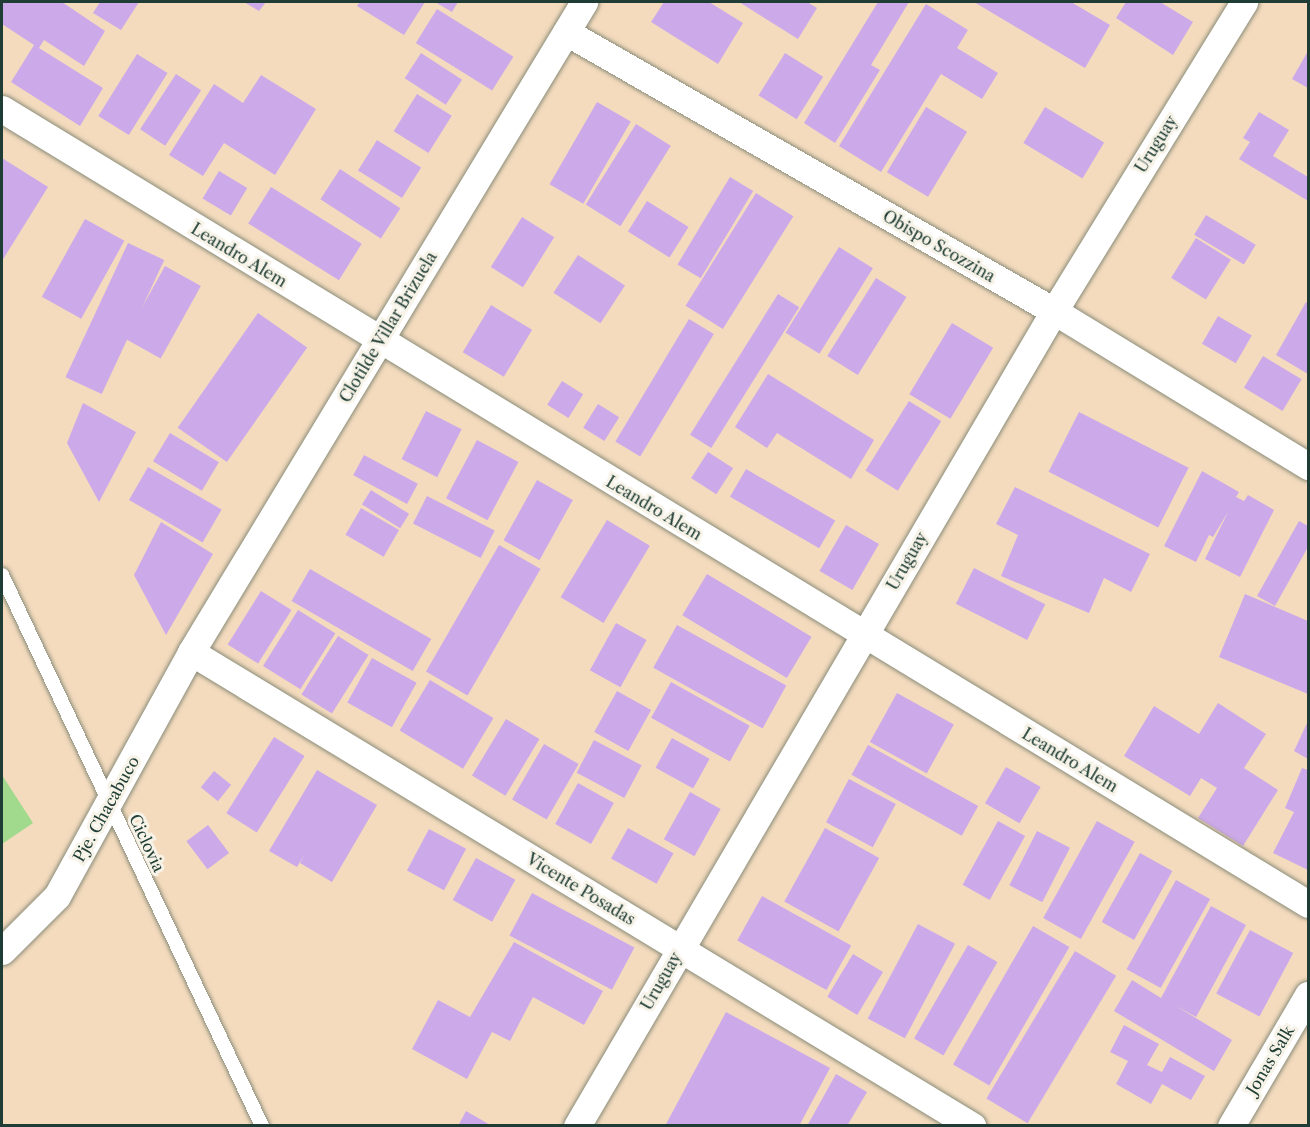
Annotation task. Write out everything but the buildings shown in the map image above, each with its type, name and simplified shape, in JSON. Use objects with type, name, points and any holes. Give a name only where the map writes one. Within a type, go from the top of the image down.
[{"type":"street","name":"Clotilde Villar Brizuela","points":[[191,652],[584,2]]},
{"type":"street","name":"Uruguay","points":[[577,1125],[1054,311],[1244,2]]},
{"type":"street","name":"Obispo Scozzina","points":[[566,32],[1054,311],[1308,466]]},
{"type":"street","name":"Leandro Alem","points":[[2,109],[1308,904]]},
{"type":"street","name":"Pje. Chacabuco","points":[[2,951],[57,896],[191,652]]},
{"type":"street","name":"Vicente Posadas","points":[[191,652],[972,1125]]},
{"type":"street","name":"Jonas Salk","points":[[1231,1125],[1308,995]]},
{"type":"lane","name":"Ciclovia","points":[[2,575],[262,1125]]},
{"type":"green space","points":[[2,775],[33,823],[2,844]]}]
